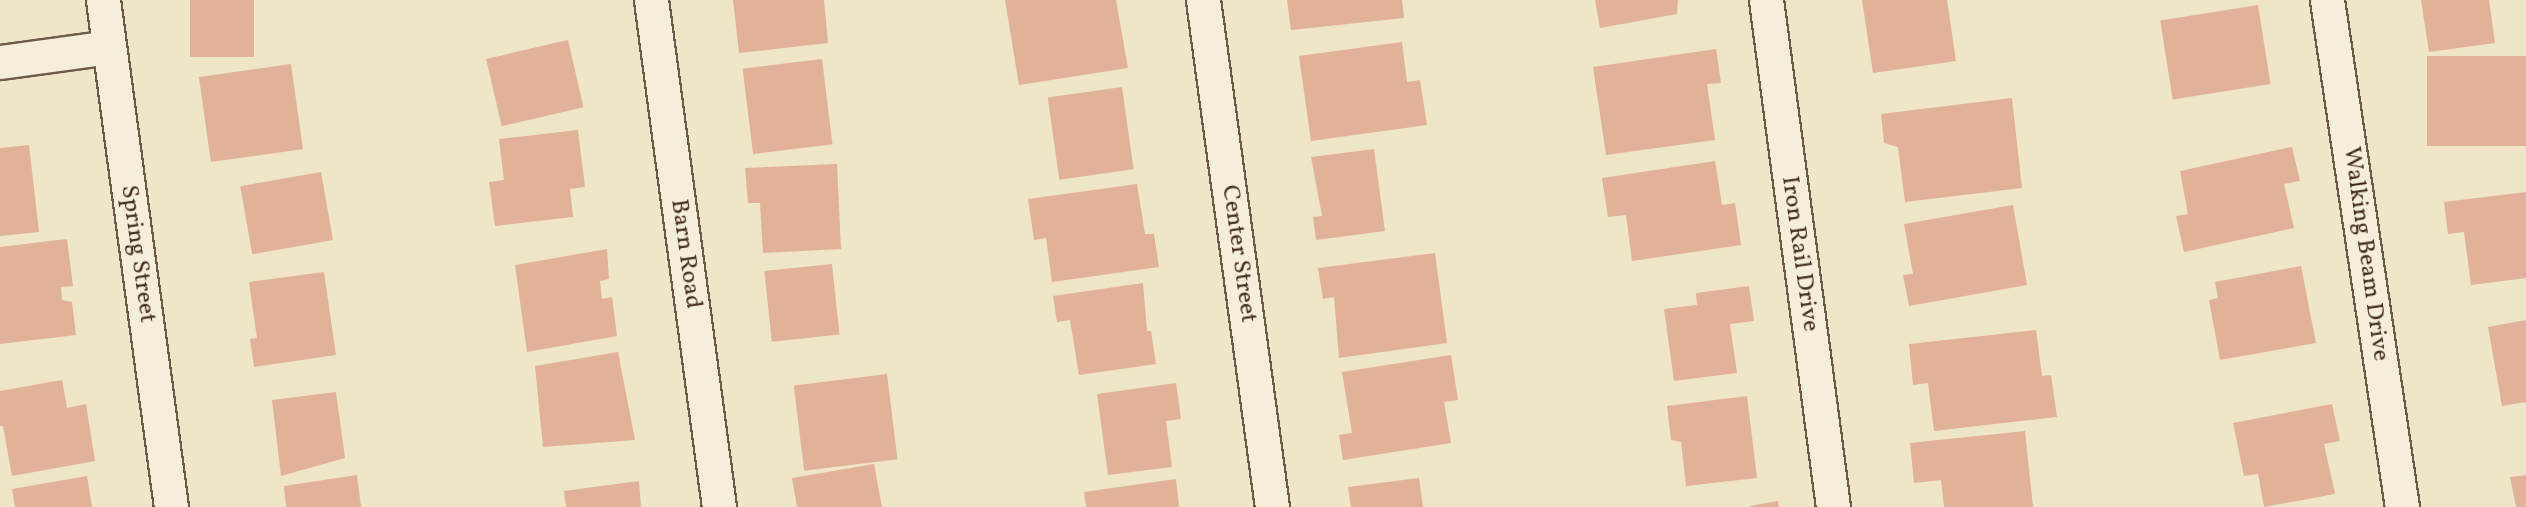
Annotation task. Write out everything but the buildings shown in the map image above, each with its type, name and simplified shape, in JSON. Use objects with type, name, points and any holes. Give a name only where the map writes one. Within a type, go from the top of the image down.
[{"type":"street","name":"Spring Street","points":[[103,0],[171,507]]},
{"type":"street","name":"Barn Road","points":[[651,0],[719,507]]},
{"type":"street","name":"Center Street","points":[[1203,0],[1272,507]]},
{"type":"street","name":"Iron Rail Drive","points":[[1766,0],[1833,507]]},
{"type":"street","name":"Walking Beam Drive","points":[[2327,0],[2402,507]]},
{"type":"street","points":[[0,62],[109,47]]}]
